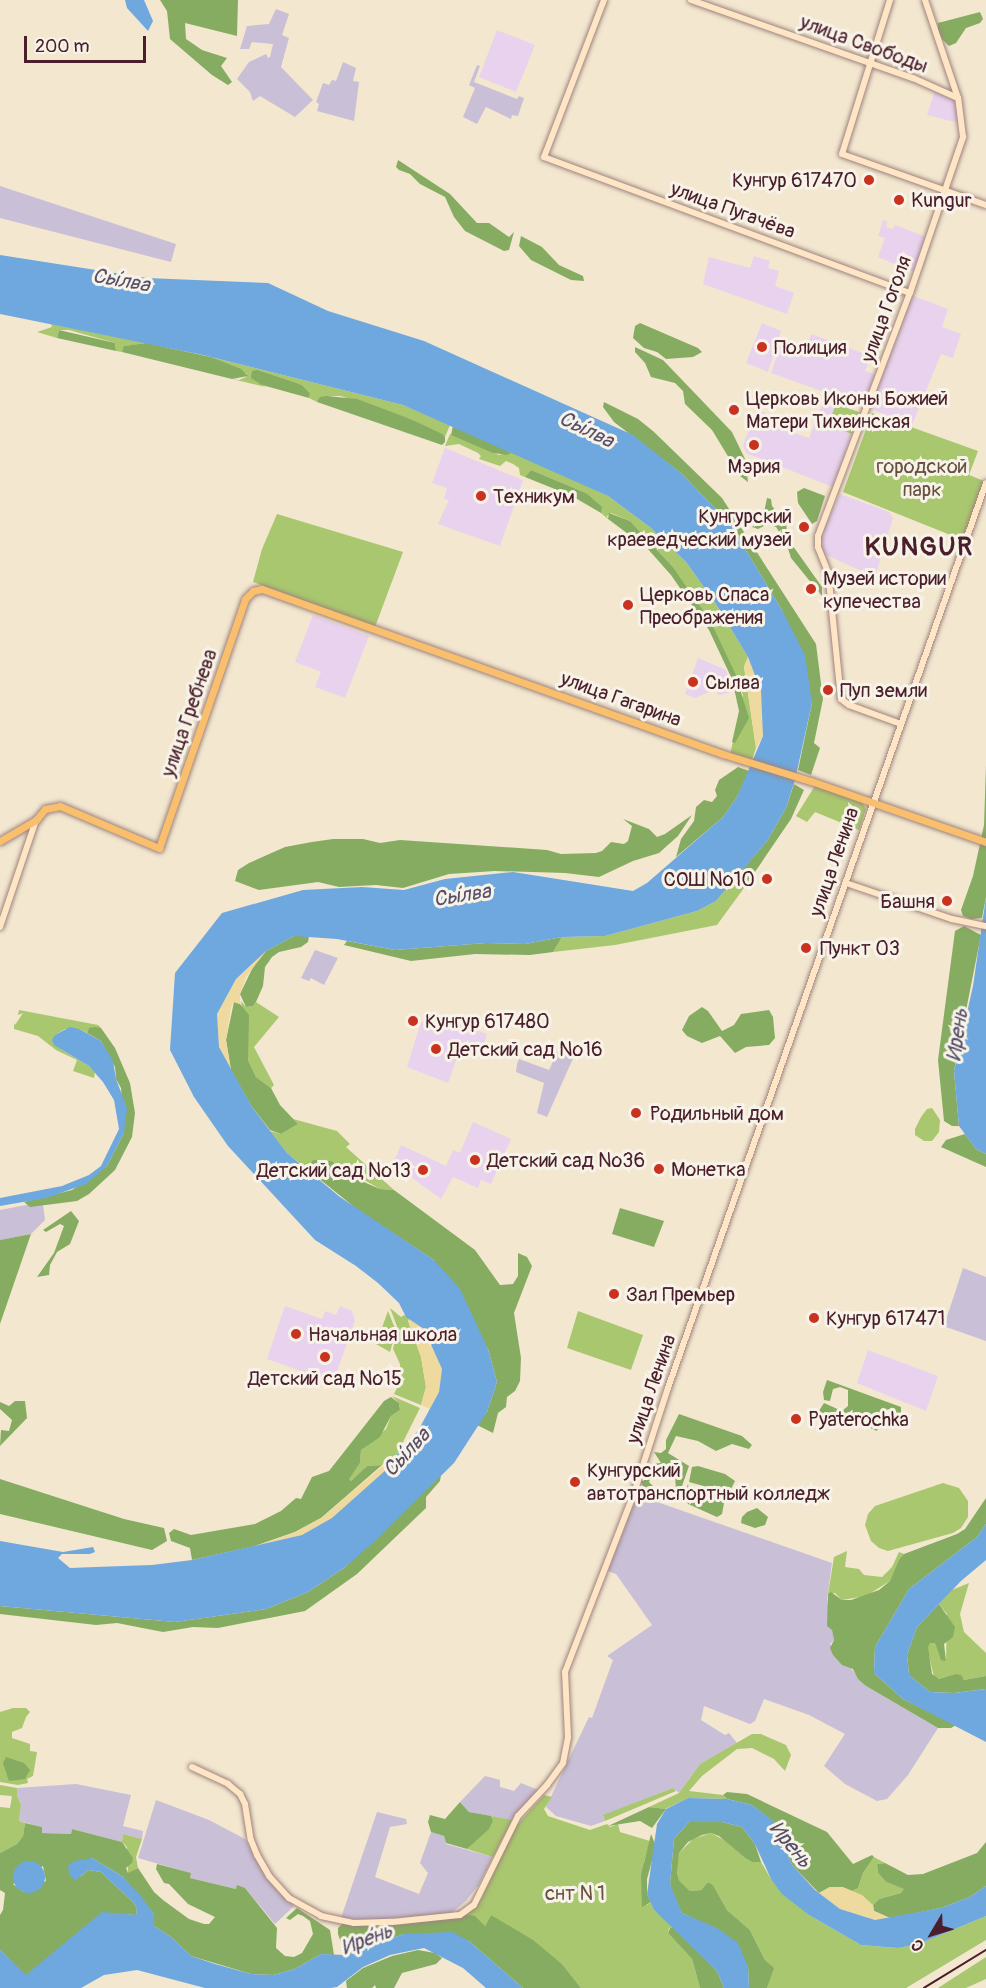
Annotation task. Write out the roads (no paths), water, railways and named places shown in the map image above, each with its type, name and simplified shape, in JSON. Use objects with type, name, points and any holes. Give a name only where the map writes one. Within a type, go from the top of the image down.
[{"type":"main road","name":"улица Гагарина","points":[[253,591],[262,589],[739,759],[811,781],[982,841]]},
{"type":"main road","name":"улица Гребнева","points":[[36,820],[45,808],[60,806],[159,848],[245,599],[253,591]]},
{"type":"main road","points":[[0,841],[36,820]]},
{"type":"street","name":"улица Пугачёва","points":[[604,0],[544,157],[910,293]]},
{"type":"street","name":"улица Свободы","points":[[691,0],[913,78],[958,98]]},
{"type":"street","points":[[890,0],[843,154],[986,205]]},
{"type":"street","name":"улица Гоголя","points":[[901,724],[849,705],[841,699],[828,572],[818,547],[818,536],[910,293],[963,136],[958,98],[925,0]]},
{"type":"street","name":"улица Ленина","points":[[192,1767],[228,1784],[240,1794],[245,1804],[251,1840],[257,1855],[274,1882],[294,1902],[321,1916],[354,1923],[392,1922],[460,1915],[474,1905],[518,1816],[547,1785],[563,1763],[568,1737],[565,1672],[634,1492],[846,883],[872,802],[986,483]]},
{"type":"street","points":[[0,927],[36,820]]},
{"type":"street","points":[[846,883],[952,919],[986,926]]},
{"type":"water","points":[[125,0],[144,0],[153,21],[148,31],[127,8]]},
{"type":"water","name":"Сы́лва","points":[[0,255],[147,278],[268,283],[328,311],[424,341],[633,435],[682,474],[730,524],[782,610],[805,655],[812,703],[795,780],[786,808],[767,841],[716,901],[697,911],[605,936],[562,937],[525,944],[486,943],[395,950],[337,939],[294,936],[266,951],[236,979],[217,1014],[219,1047],[252,1107],[287,1153],[340,1197],[434,1260],[460,1289],[488,1349],[497,1382],[487,1412],[454,1463],[376,1540],[344,1568],[308,1592],[266,1609],[175,1622],[0,1606],[0,1541],[63,1552],[93,1547],[95,1552],[90,1554],[62,1554],[58,1558],[70,1568],[152,1565],[192,1560],[302,1535],[332,1518],[387,1469],[391,1459],[404,1449],[419,1429],[439,1392],[442,1369],[424,1329],[406,1317],[399,1303],[378,1283],[315,1240],[228,1146],[194,1097],[170,1050],[175,973],[222,913],[303,890],[362,887],[404,890],[445,879],[513,872],[633,891],[647,883],[723,817],[737,797],[763,736],[761,691],[748,657],[716,604],[686,562],[651,528],[608,496],[403,405],[203,355],[0,314]]},
{"type":"water","points":[[986,897],[986,1154],[976,1149],[959,1126],[954,1071],[973,986]]},
{"type":"water","points":[[70,1027],[79,1029],[101,1041],[113,1061],[116,1079],[127,1108],[124,1133],[107,1166],[86,1184],[46,1198],[0,1206],[0,1198],[62,1186],[89,1175],[101,1166],[119,1129],[114,1100],[103,1082],[89,1066],[54,1045],[52,1040],[55,1035]]},
{"type":"water","points":[[986,1524],[986,1560],[961,1581],[917,1627],[907,1655],[909,1675],[930,1692],[954,1693],[986,1689],[986,1742],[903,1699],[874,1673],[875,1647],[909,1589],[977,1537]]},
{"type":"water","points":[[688,1798],[727,1799],[752,1805],[775,1823],[792,1865],[815,1890],[840,1909],[875,1920],[941,1908],[970,1897],[986,1886],[986,1916],[919,1944],[898,1948],[861,1945],[809,1915],[782,1894],[771,1879],[755,1844],[742,1827],[722,1822],[689,1822],[674,1839],[670,1884],[682,1913],[717,1928],[738,1943],[748,1967],[749,1988],[724,1988],[717,1971],[654,1910],[647,1894],[657,1824],[666,1809]]},
{"type":"water","points":[[92,1858],[122,1876],[140,1895],[154,1914],[154,1926],[171,1937],[191,1956],[215,1964],[251,1974],[273,1975],[295,1969],[321,1954],[345,1955],[404,1934],[452,1932],[469,1941],[523,1988],[486,1988],[463,1968],[424,1948],[390,1955],[363,1967],[337,1987],[331,1988],[205,1988],[137,1970],[104,1975],[81,1988],[0,1988],[0,1950],[26,1975],[102,1912],[136,1915],[137,1909],[134,1903],[101,1872],[88,1870],[75,1881],[69,1874],[68,1865],[75,1861]]},
{"type":"water","points":[[29,1861],[40,1866],[45,1877],[40,1888],[29,1893],[18,1888],[13,1877],[18,1866]]},
{"type":"railway","points":[[924,1988],[986,1950]]},
{"type":"place","name":"Кунгур 617470","points":[[869,180]]},
{"type":"place","name":"Kungur","points":[[899,200]]},
{"type":"place","name":"Полиция","points":[[762,347]]},
{"type":"place","name":"Церковь Иконы Божией Матери Тихвинская","points":[[734,410]]},
{"type":"place","name":"Мэрия","points":[[754,445]]},
{"type":"place","name":"Техникум","points":[[481,496]]},
{"type":"place","name":"Кунгурский краеведческий музей","points":[[804,527]]},
{"type":"place","name":"Музей истории купечества","points":[[811,589]]},
{"type":"place","name":"Церковь Спаса Преображения","points":[[628,605]]},
{"type":"place","name":"Сылва","points":[[693,682]]},
{"type":"place","name":"Пуп земли","points":[[828,690]]},
{"type":"place","name":"СОШ №10","points":[[767,879]]},
{"type":"place","name":"Башня","points":[[947,901]]},
{"type":"place","name":"Пункт 03","points":[[806,948]]},
{"type":"place","name":"Кунгур 617480","points":[[413,1021]]},
{"type":"place","name":"Детский сад №16","points":[[436,1049]]},
{"type":"place","name":"Родильный дом","points":[[636,1113]]},
{"type":"place","name":"Детский сад №36","points":[[475,1160]]},
{"type":"place","name":"Монетка","points":[[659,1169]]},
{"type":"place","name":"Детский сад №13","points":[[423,1170]]},
{"type":"place","name":"Зал Премьер","points":[[614,1294]]},
{"type":"place","name":"Кунгур 617471","points":[[814,1318]]},
{"type":"place","name":"Начальная школа","points":[[296,1334]]},
{"type":"place","name":"Детский сад №15","points":[[325,1357]]},
{"type":"place","name":"Pyaterochka","points":[[796,1419]]},
{"type":"place","name":"Кунгурский автотранспортный колледж","points":[[575,1482]]},
{"type":"district","name":"KUNGUR","points":[[919,548]]},
{"type":"park label","name":"городской парк","points":[[922,478]]},
{"type":"park label","name":"снт N 1","points":[[575,1893]]},
{"type":"water label","name":"Ирень","points":[[958,1035]]},
{"type":"water label","name":"Ирень","points":[[790,1845]]},
{"type":"water label","name":"Ире́нь","points":[[367,1940]]}]
